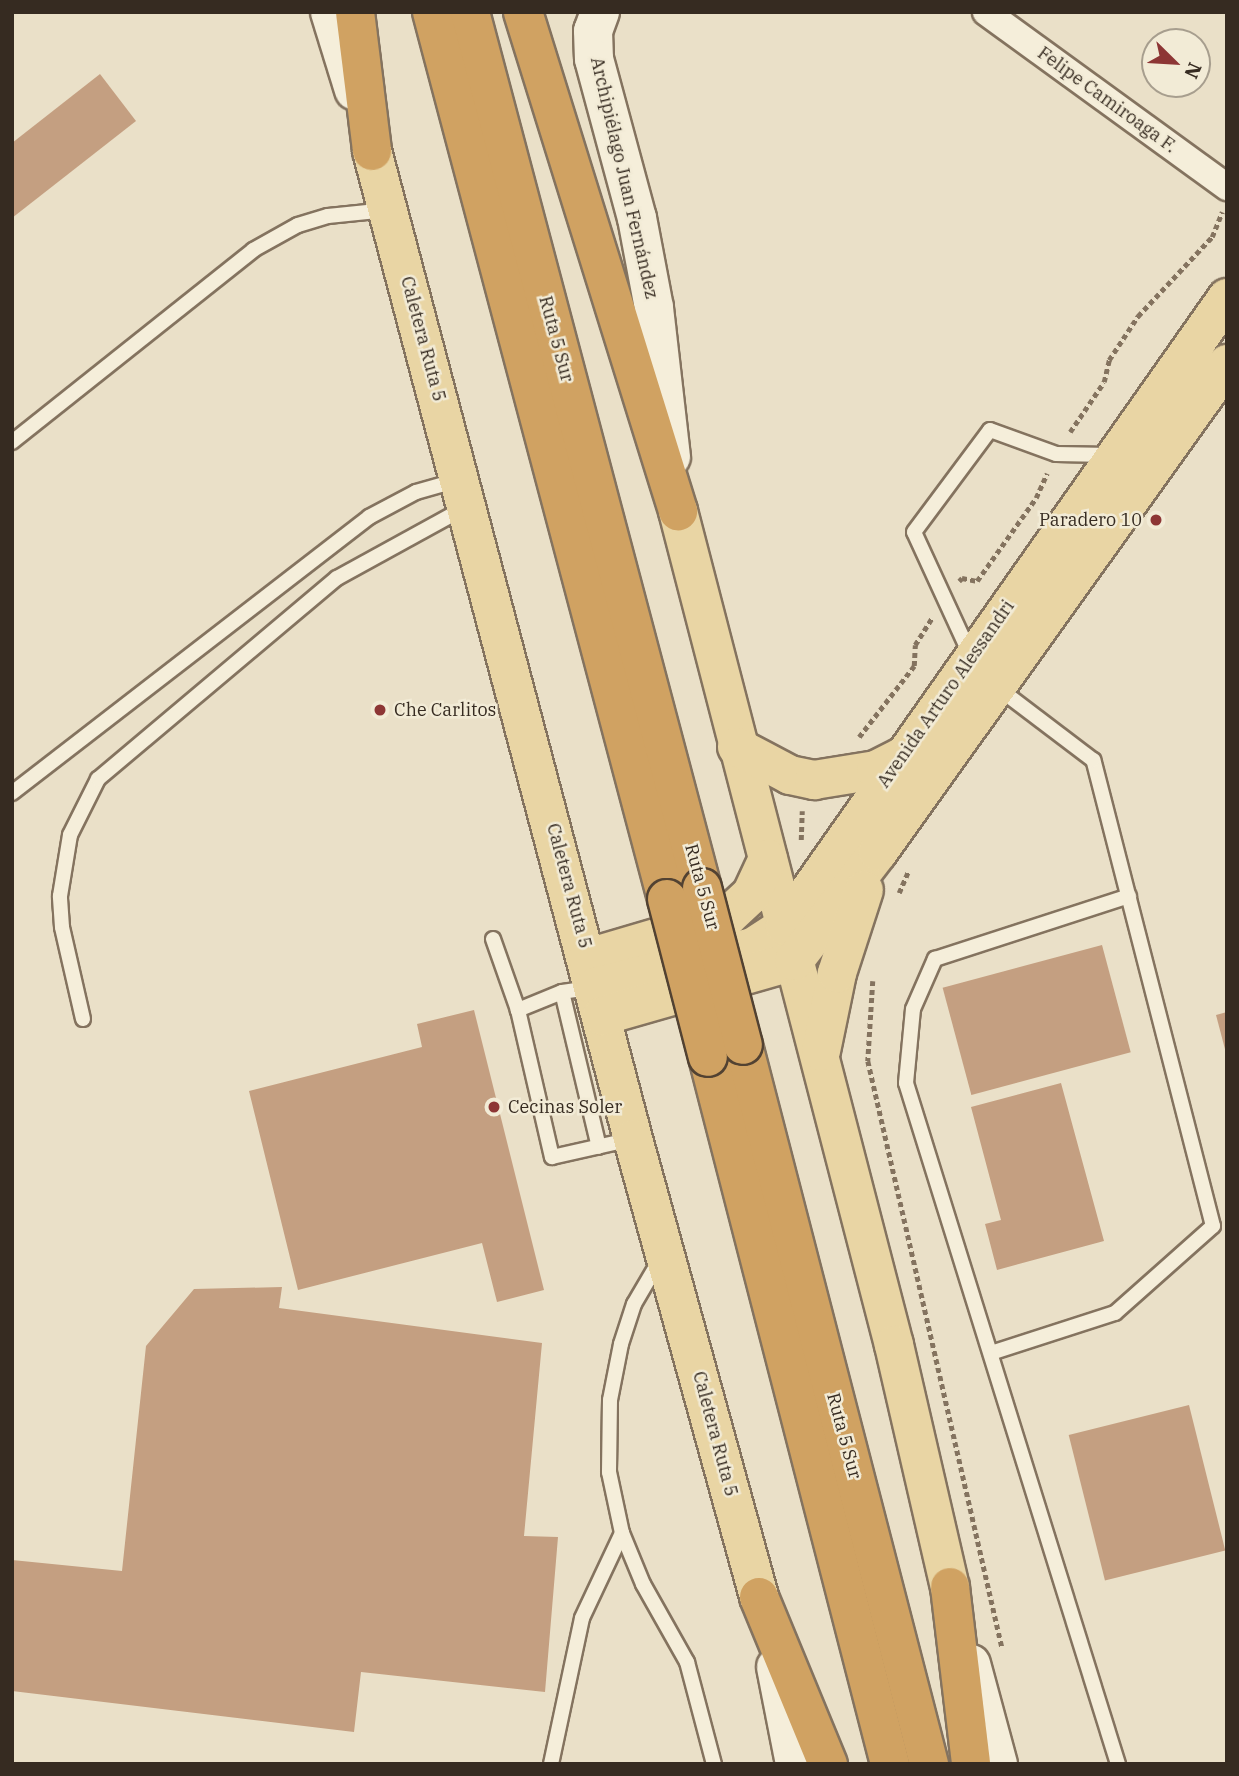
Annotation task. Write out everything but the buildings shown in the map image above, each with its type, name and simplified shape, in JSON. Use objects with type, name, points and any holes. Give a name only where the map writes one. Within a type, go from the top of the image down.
[{"type":"highway","points":[[355,12],[373,151]]},
{"type":"highway","name":"Ruta 5 Sur","points":[[432,12],[685,894]]},
{"type":"highway","name":"Ruta 5 Sur","points":[[470,12],[725,1051],[890,1764]]},
{"type":"highway","points":[[523,12],[678,511]]},
{"type":"highway","name":"Ruta 5 Sur","points":[[725,1051],[929,1764]]},
{"type":"highway","points":[[950,1587],[971,1764]]},
{"type":"highway","points":[[759,1597],[828,1764]]},
{"type":"main road","name":"Caletera Ruta 5","points":[[373,151],[465,493],[587,988],[616,1143],[665,1253],[759,1597]]},
{"type":"main road","name":"Avenida Arturo Alessandri","points":[[789,944],[878,852],[983,671],[1115,455],[1227,298]]},
{"type":"main road","name":"Avenida Arturo Alessandri","points":[[789,944],[900,758],[983,671],[1227,364]]},
{"type":"main road","points":[[678,511],[737,747],[821,1055],[950,1587]]},
{"type":"main road","points":[[737,747],[790,775],[814,780],[876,770],[900,758]]},
{"type":"main road","points":[[821,1055],[845,943],[878,852]]},
{"type":"main road","points":[[587,988],[726,917],[751,895],[768,859]]},
{"type":"main road","points":[[587,988],[789,944]]},
{"type":"street","name":"Caletera Ruta 5","points":[[330,12],[373,151]]},
{"type":"street","name":"Archipiélago Juan Fernández","points":[[600,12],[593,31],[594,59],[637,219],[654,308],[678,511]]},
{"type":"street","name":"Felipe Camiroaga F.","points":[[986,12],[1227,187]]},
{"type":"street","points":[[950,1587],[998,1764]]},
{"type":"street","name":"Caletera Ruta 5","points":[[759,1597],[795,1764]]},
{"type":"lane","points":[[12,442],[264,243],[328,216],[388,210]]},
{"type":"lane","points":[[991,1353],[1115,1313],[1213,1226],[1093,760],[983,671],[914,533],[990,430],[1056,454],[1115,455]]},
{"type":"lane","points":[[12,793],[369,517],[416,492],[465,493]]},
{"type":"lane","points":[[83,1019],[62,927],[60,895],[70,835],[98,779],[337,578],[465,493]]},
{"type":"lane","points":[[1118,1764],[906,1083],[913,1009],[935,959],[1129,896]]},
{"type":"lane","points":[[492,939],[518,1010],[552,1157],[616,1143],[576,1050],[587,988]]},
{"type":"lane","points":[[518,1010],[587,988]]},
{"type":"lane","points":[[576,1050],[587,988]]},
{"type":"lane","points":[[665,1253],[626,1323],[610,1400],[609,1472],[622,1533],[643,1584],[687,1662],[714,1764]]},
{"type":"lane","points":[[551,1764],[582,1618],[622,1533]]},
{"type":"path","points":[[852,741],[861,736],[914,666],[915,645],[945,595],[962,578],[976,581],[1036,498],[1056,454],[1104,382],[1109,360],[1138,316],[1212,237],[1227,202]]},
{"type":"path","points":[[873,978],[868,1061],[1004,1656]]},
{"type":"place","name":"Paradero 10","points":[[1156,520]]},
{"type":"place","name":"Che Carlitos","points":[[380,710]]},
{"type":"place","name":"Cecinas Soler","points":[[494,1107]]}]
